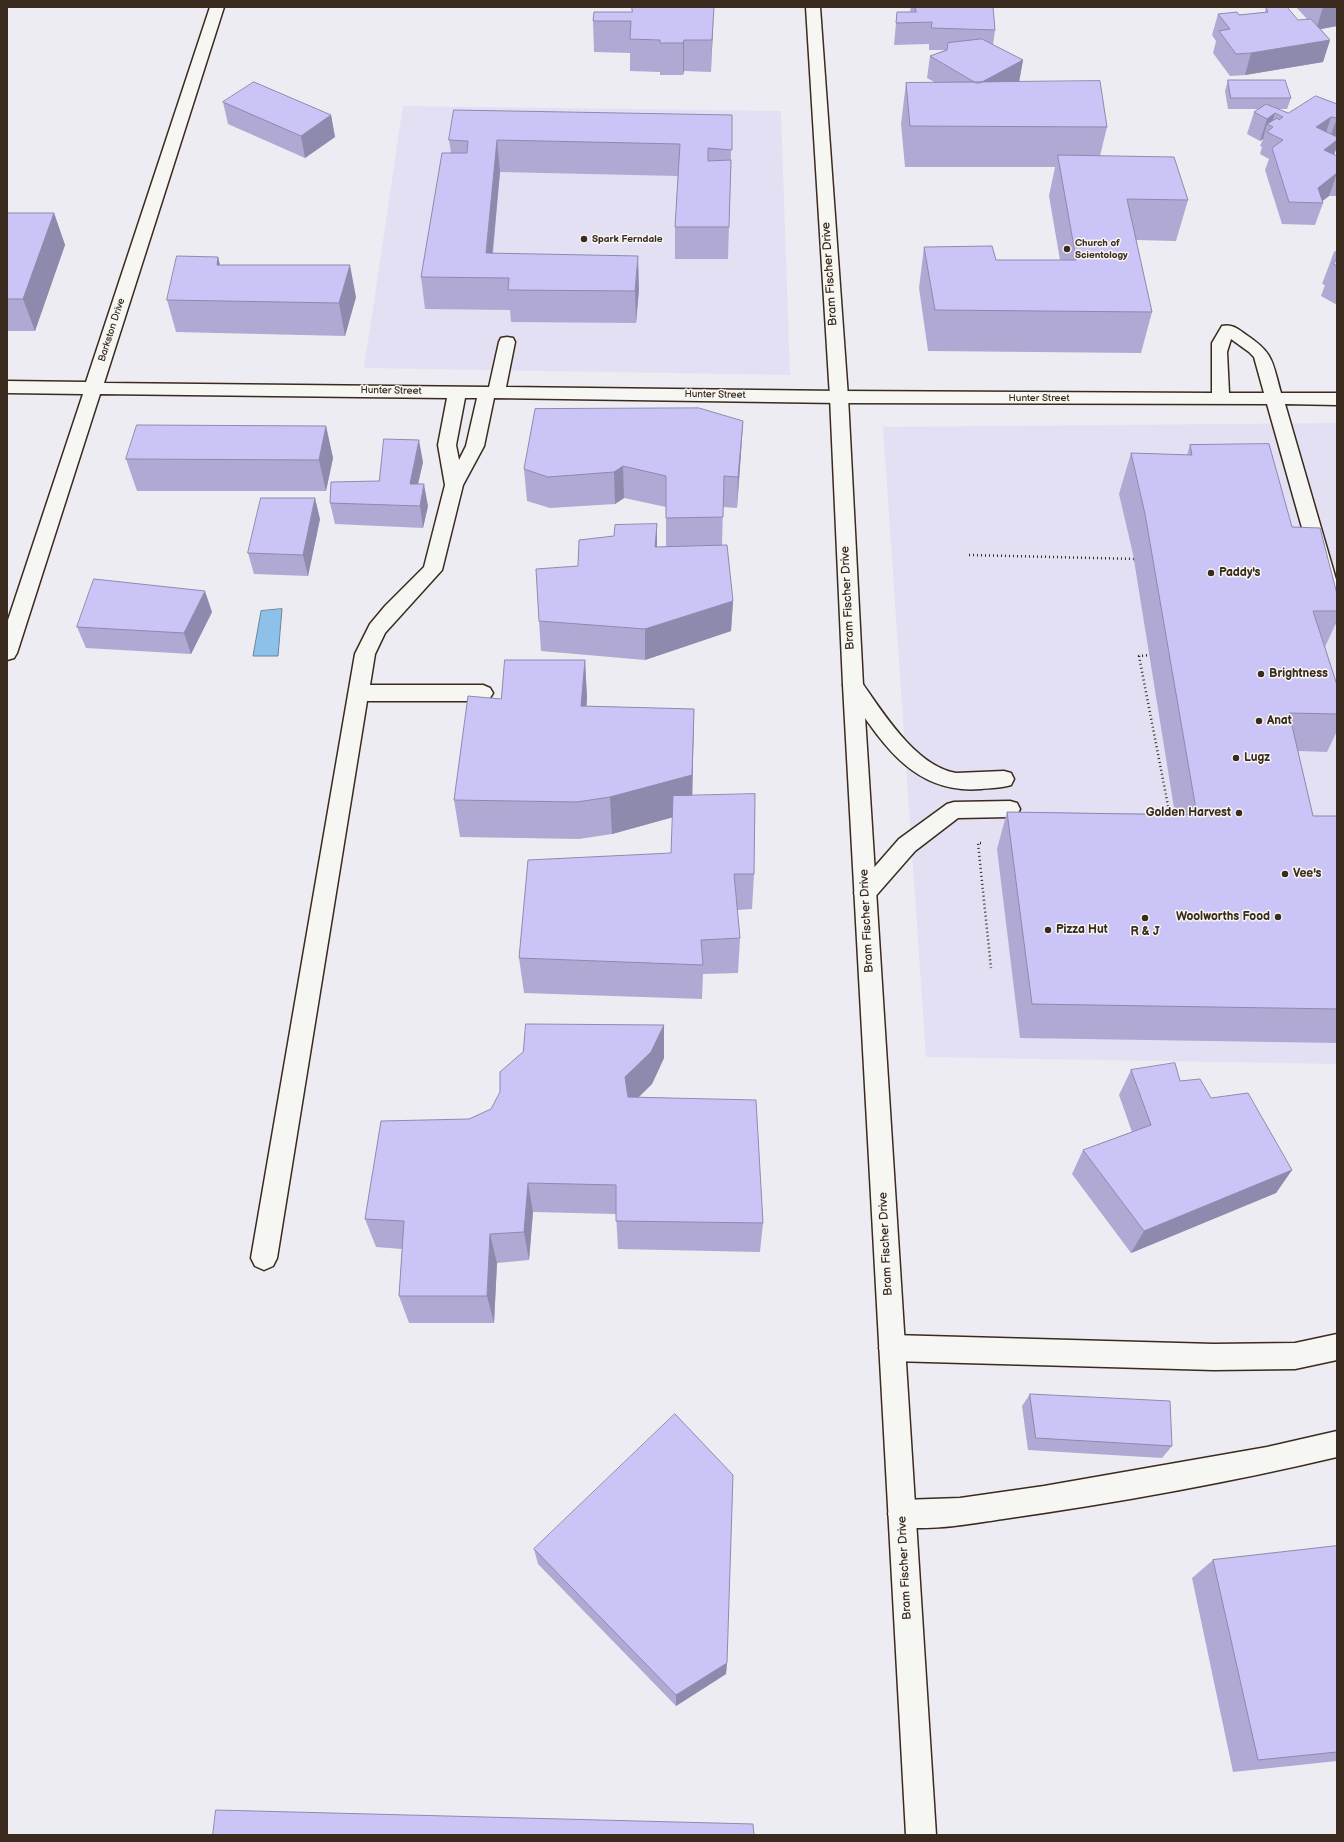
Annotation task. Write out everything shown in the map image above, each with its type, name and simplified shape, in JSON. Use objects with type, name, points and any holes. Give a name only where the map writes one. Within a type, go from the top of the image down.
[{"type":"street","name":"Barkston Drive","points":[[7,653],[217,7]]},
{"type":"street","name":"Bram Fischer Drive","points":[[813,7],[838,397],[865,893],[922,1835]]},
{"type":"street","points":[[1221,398],[1219,352],[1220,343],[1228,330],[1255,348],[1262,356],[1337,616]]},
{"type":"street","points":[[264,1258],[365,654],[377,629],[392,611],[433,570],[454,485],[475,446],[507,342]]},
{"type":"street","name":"Hunter Street","points":[[7,387],[838,397],[1337,399]]},
{"type":"street","points":[[454,485],[447,445],[457,392]]},
{"type":"street","points":[[853,685],[887,734],[905,754],[923,768],[948,780],[966,781],[1004,779]]},
{"type":"street","points":[[358,693],[483,693]]},
{"type":"street","points":[[865,893],[907,845],[954,810],[1010,809]]},
{"type":"street","points":[[892,1348],[1214,1357],[1295,1356],[1337,1347]]},
{"type":"street","points":[[902,1514],[960,1512],[1044,1500],[1267,1460],[1337,1444]]},
{"type":"path","points":[[969,555],[1144,560]]},
{"type":"path","points":[[1154,655],[1139,656],[1170,818]]},
{"type":"path","points":[[985,843],[978,843],[991,968]]},
{"type":"shaded area","name":"Spark Ferndale","points":[[403,106],[781,111],[790,375],[364,368]]},
{"type":"shaded area","points":[[1337,423],[1337,1064],[926,1057],[883,427]]},
{"type":"water","points":[[282,609],[278,656],[253,656],[261,611]]},
{"type":"building","points":[[632,7],[714,7],[712,40],[684,40],[683,43],[660,43],[660,40],[630,39],[631,21],[593,21],[594,12],[632,12]]},
{"type":"building","points":[[915,7],[993,7],[995,30],[931,28],[932,22],[896,23],[897,12],[916,12]]},
{"type":"building","points":[[1287,7],[1298,20],[1311,19],[1330,40],[1251,53],[1236,54],[1219,31],[1230,29],[1218,14],[1237,12],[1239,15],[1268,12],[1266,8]]},
{"type":"building","points":[[982,39],[1023,60],[980,83],[976,83],[930,56],[947,50],[948,43]]},
{"type":"building","points":[[1228,80],[1285,80],[1291,98],[1231,98]]},
{"type":"building","points":[[1100,81],[1107,127],[910,126],[906,83]]},
{"type":"building","points":[[254,82],[331,115],[301,136],[223,102]]},
{"type":"building","points":[[1316,96],[1337,104],[1337,118],[1331,117],[1316,127],[1337,137],[1337,140],[1324,150],[1337,156],[1337,173],[1318,188],[1323,203],[1289,202],[1272,148],[1283,140],[1267,132],[1273,127],[1267,124],[1277,118],[1279,120],[1283,117],[1275,113],[1267,119],[1254,112],[1266,104],[1288,113]]},
{"type":"building","points":[[454,110],[732,115],[732,150],[708,148],[708,161],[731,160],[729,227],[675,227],[680,144],[497,140],[486,253],[638,256],[635,291],[508,290],[509,278],[421,277],[442,153],[467,153],[468,141],[449,140]]},
{"type":"building","points":[[1058,155],[1174,157],[1188,200],[1127,199],[1152,312],[935,310],[924,247],[992,246],[996,260],[1076,260]]},
{"type":"building","points":[[7,213],[54,213],[23,299],[7,299]]},
{"type":"building","points":[[177,256],[218,257],[217,265],[350,265],[339,303],[167,300]]},
{"type":"building","points":[[1337,259],[1337,266],[1333,264]]},
{"type":"building","points":[[699,408],[743,421],[738,477],[724,476],[723,517],[666,518],[666,476],[623,466],[614,472],[548,477],[524,469],[535,409]]},
{"type":"building","points":[[137,425],[326,426],[319,460],[126,459]]},
{"type":"building","points":[[384,439],[419,440],[410,484],[424,484],[420,506],[330,503],[331,482],[379,481]]},
{"type":"building","points":[[1269,444],[1292,527],[1320,528],[1337,594],[1337,611],[1313,611],[1337,685],[1337,714],[1289,713],[1313,816],[1337,816],[1337,1009],[1032,1004],[1007,812],[1197,815],[1145,514],[1131,453],[1192,455],[1190,445]]},
{"type":"building","points":[[261,498],[315,498],[303,555],[248,553]]},
{"type":"building","points":[[657,524],[655,547],[727,545],[733,601],[645,629],[539,621],[536,569],[578,566],[579,540],[614,536],[615,525]]},
{"type":"building","points":[[94,579],[205,591],[184,633],[77,627]]},
{"type":"building","points":[[505,660],[585,660],[581,706],[694,709],[692,775],[610,797],[577,802],[454,800],[468,696],[501,699]]},
{"type":"building","points":[[755,794],[754,874],[734,874],[740,938],[701,940],[703,965],[519,958],[528,860],[671,853],[673,796]]},
{"type":"building","points":[[526,1024],[664,1025],[651,1052],[625,1077],[628,1097],[756,1100],[763,1223],[616,1221],[616,1185],[528,1183],[524,1232],[490,1234],[487,1296],[399,1296],[404,1221],[365,1219],[381,1121],[469,1119],[491,1109],[500,1092],[500,1072],[523,1052]]},
{"type":"building","points":[[1175,1063],[1180,1081],[1200,1079],[1211,1098],[1248,1093],[1292,1170],[1144,1231],[1083,1150],[1151,1125],[1131,1070]]},
{"type":"building","points":[[1030,1394],[1170,1401],[1172,1446],[1036,1438]]},
{"type":"building","points":[[675,1414],[733,1475],[727,1663],[676,1695],[534,1549]]},
{"type":"building","points":[[1337,1546],[1337,1752],[1258,1760],[1213,1560]]},
{"type":"building","points":[[216,1810],[753,1824],[754,1835],[213,1835]]},
{"type":"place","name":"Spark Ferndale","points":[[584,239]]},
{"type":"place","name":"Church of Scientology","points":[[1067,249]]},
{"type":"place","name":"Paddy's","points":[[1211,573]]},
{"type":"place","name":"Brightness","points":[[1261,674]]},
{"type":"place","name":"Anat","points":[[1259,721]]},
{"type":"place","name":"Lugz","points":[[1236,758]]},
{"type":"place","name":"Golden Harvest","points":[[1239,813]]},
{"type":"place","name":"Vee's","points":[[1285,874]]},
{"type":"place","name":"Woolworths Food","points":[[1278,917]]},
{"type":"place","name":"R & J","points":[[1145,918]]},
{"type":"place","name":"Pizza Hut","points":[[1048,930]]}]
